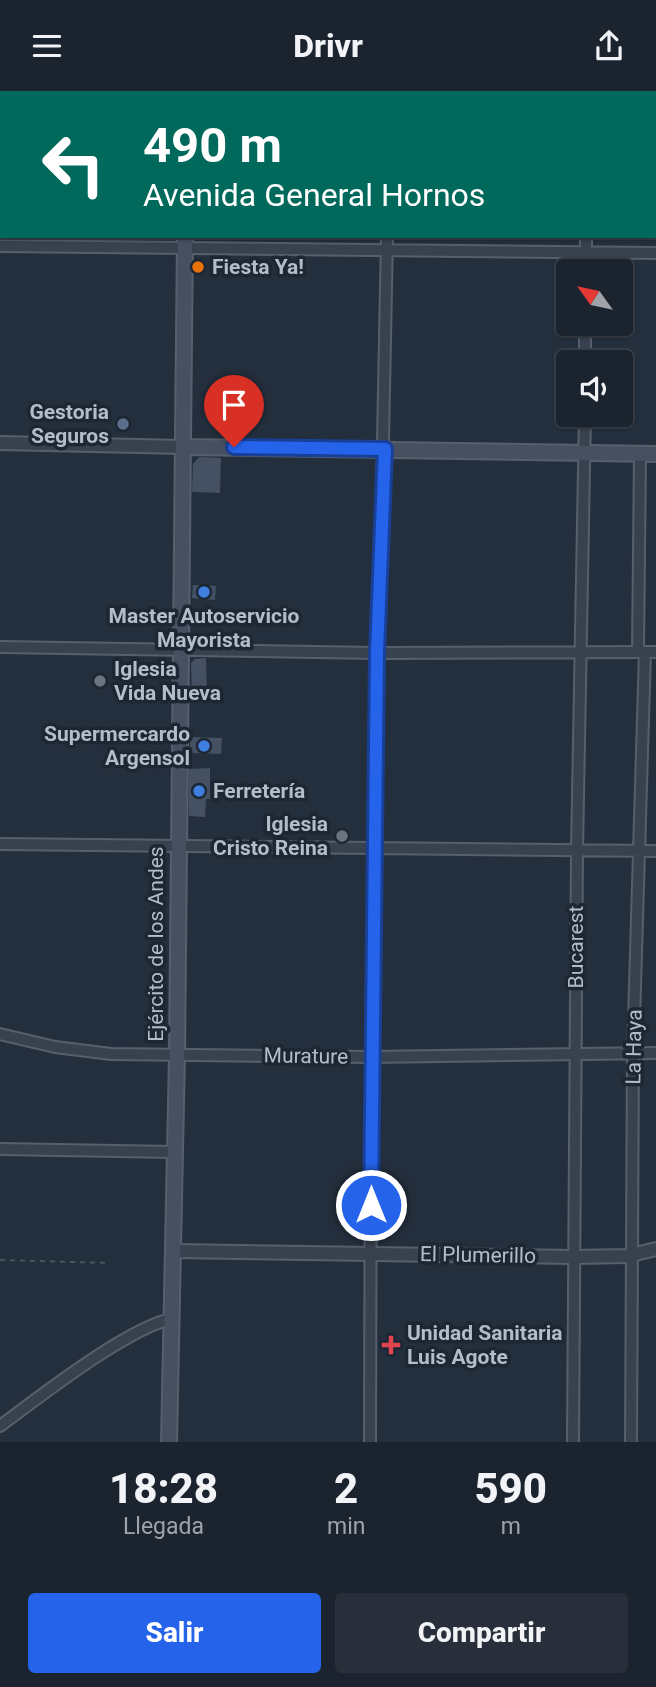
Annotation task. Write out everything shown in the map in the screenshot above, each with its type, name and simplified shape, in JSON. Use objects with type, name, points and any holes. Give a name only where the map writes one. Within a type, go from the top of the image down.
[{"type":"main road","name":"Ejército de los Andes","points":[[169,1442],[177,1054],[185,241]]},
{"type":"main road","points":[[184,447],[656,454]]},
{"type":"street","points":[[370,1442],[371,1057],[377,653],[385,449],[387,238]]},
{"type":"street","points":[[586,238],[586,259]]},
{"type":"street","points":[[0,246],[185,241],[387,252],[656,253]]},
{"type":"street","name":"Bucarest","points":[[573,1442],[579,653],[585,427]]},
{"type":"street","points":[[0,443],[184,447]]},
{"type":"street","name":"La Haya","points":[[631,1442],[633,1053],[646,652],[640,454]]},
{"type":"street","points":[[0,647],[377,653],[646,652]]},
{"type":"street","points":[[0,844],[656,851]]},
{"type":"street","name":"Murature","points":[[0,1034],[83,1051],[177,1054],[371,1057],[656,1053]]},
{"type":"street","points":[[0,1149],[174,1152]]},
{"type":"street","name":"El Plumerillo","points":[[173,1251],[574,1257],[621,1256],[656,1249]]},
{"type":"street","points":[[0,1426],[111,1350],[153,1324],[172,1319]]},
{"type":"path","points":[[0,1260],[110,1263]]},
{"type":"building","points":[[199,457],[221,458],[220,493],[192,492],[193,464]]},
{"type":"building","name":"Master Autoservicio Mayorista","points":[[193,585],[216,586],[215,600],[192,598]]},
{"type":"building","points":[[206,658],[207,692],[192,693],[191,663],[195,659]]},
{"type":"building","name":"Supermercardo Argensol","points":[[190,737],[222,738],[221,754],[190,753]]},
{"type":"building","points":[[210,768],[210,799],[206,799],[205,817],[189,816],[189,769]]},
{"type":"place","name":"Fiesta Ya!","points":[[198,267]]},
{"type":"place","name":"Gestoria Seguros","points":[[123,424]]},
{"type":"place","name":"Master Autoservicio Mayorista","points":[[204,592]]},
{"type":"place","name":"Iglesia Vida Nueva","points":[[100,681]]},
{"type":"place","name":"Supermercardo Argensol","points":[[204,746]]},
{"type":"place","name":"Ferretería","points":[[199,791]]},
{"type":"place","name":"Iglesia Cristo Reina","points":[[342,836]]},
{"type":"place","name":"Unidad Sanitaria Luis Agote","points":[[391,1345]]},
{"type":"route","points":[[234,447],[385,449],[377,653],[371,1205]]}]
